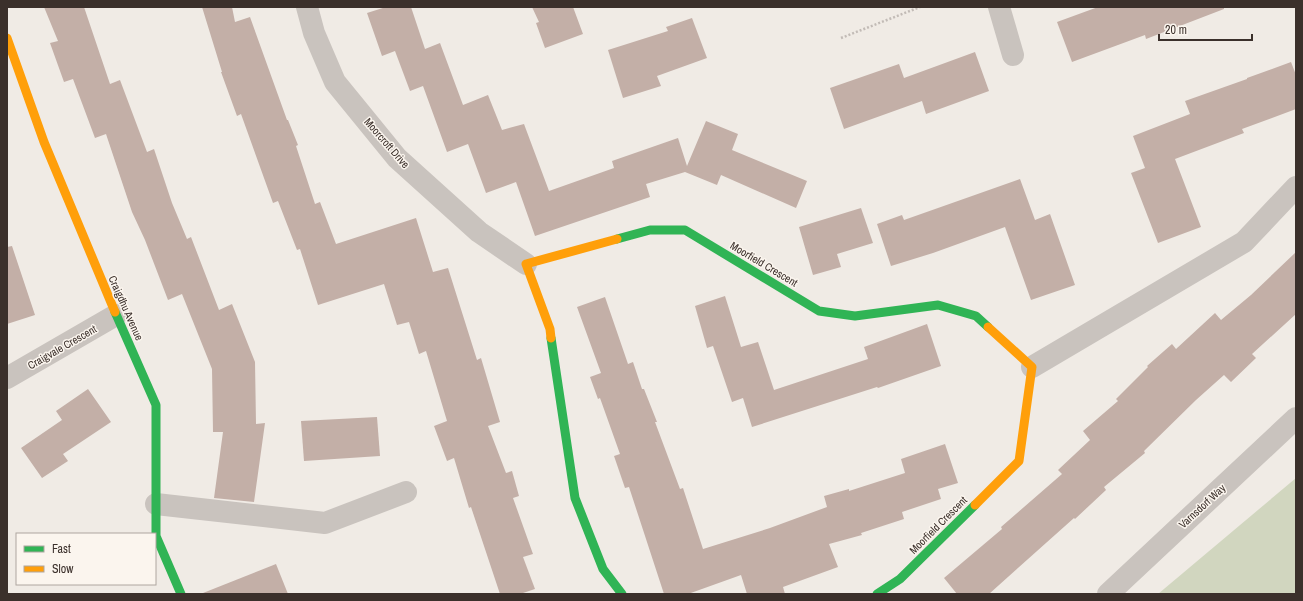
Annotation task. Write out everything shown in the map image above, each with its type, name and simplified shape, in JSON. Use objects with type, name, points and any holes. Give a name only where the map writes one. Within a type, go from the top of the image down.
[{"type":"street","name":"Moorcroft Drive","points":[[307,7],[314,32],[335,82],[397,158],[479,232],[526,264]]},
{"type":"street","points":[[999,7],[1013,55]]},
{"type":"street","name":"Craigdhu Avenue","points":[[7,38],[44,142],[116,316],[156,405],[156,536],[181,594]]},
{"type":"street","points":[[1032,367],[1244,242],[1296,187]]},
{"type":"street","name":"Moorfield Crescent","points":[[526,264],[650,230],[685,230],[819,311],[856,316],[938,305],[976,316],[1032,367],[1019,461],[900,579],[877,594]]},
{"type":"street","points":[[526,264],[550,330],[575,498],[603,569],[622,594]]},
{"type":"street","name":"Craigvale Crescent","points":[[7,378],[116,316]]},
{"type":"street","name":"Varnsdorf Way","points":[[1108,594],[1296,418]]},
{"type":"street","points":[[156,504],[325,523],[406,492]]},
{"type":"path","points":[[841,38],[920,7]]},
{"type":"green space","points":[[1296,478],[1296,594],[1158,594]]},
{"type":"building","points":[[44,7],[84,7],[110,84],[120,80],[147,152],[154,149],[172,203],[187,239],[191,237],[219,310],[232,304],[255,362],[256,424],[265,423],[254,502],[214,498],[223,432],[213,432],[212,369],[182,294],[168,300],[145,240],[132,212],[106,134],[95,138],[73,79],[64,82],[50,43],[58,41]]},
{"type":"building","points":[[202,7],[232,7],[235,22],[250,17],[287,120],[298,145],[296,146],[315,204],[320,202],[336,244],[416,218],[433,272],[448,268],[477,360],[481,358],[500,422],[488,426],[506,473],[512,471],[519,496],[513,498],[533,554],[523,557],[535,589],[520,594],[500,594],[471,507],[469,508],[454,458],[447,461],[434,426],[447,421],[426,351],[419,354],[409,322],[397,325],[384,284],[318,305],[300,249],[297,250],[278,201],[273,203],[241,114],[237,116],[221,72]]},
{"type":"building","points":[[386,7],[411,7],[425,49],[440,43],[463,105],[488,95],[502,130],[524,124],[549,191],[614,168],[612,161],[678,138],[687,166],[706,121],[738,134],[732,150],[807,181],[796,208],[721,175],[717,185],[685,172],[646,184],[650,197],[535,236],[516,182],[486,193],[468,144],[447,152],[423,86],[410,91],[395,51],[382,56],[367,13]]},
{"type":"building","points":[[532,7],[573,7],[583,34],[545,48],[536,23],[539,22]]},
{"type":"building","points":[[1098,7],[1224,7],[1224,9],[1146,39],[1145,35],[1072,62],[1057,22]]},
{"type":"building","points":[[692,18],[707,58],[657,76],[661,86],[623,98],[608,50],[668,31],[666,27]]},
{"type":"building","points":[[975,52],[989,91],[926,114],[922,101],[844,129],[830,88],[899,64],[904,78]]},
{"type":"building","points":[[1291,62],[1296,75],[1296,109],[1242,129],[1244,133],[1175,159],[1201,227],[1158,243],[1131,173],[1145,168],[1133,136],[1190,114],[1185,101]]},
{"type":"building","points":[[1020,179],[1035,220],[1050,214],[1075,285],[1031,300],[1005,227],[933,253],[891,266],[877,224],[902,215],[904,220]]},
{"type":"building","points":[[861,208],[873,243],[837,254],[841,267],[813,275],[799,227]]},
{"type":"building","points":[[12,246],[35,315],[7,324],[7,247]]},
{"type":"building","points":[[1296,252],[1296,314],[1252,354],[1256,358],[1231,382],[1224,375],[1144,451],[1145,453],[1104,487],[1106,490],[1075,519],[1074,518],[989,594],[957,594],[944,578],[1002,529],[1001,527],[1062,474],[1058,470],[1090,440],[1083,431],[1118,401],[1116,399],[1148,367],[1147,366],[1172,344],[1176,349],[1215,313],[1221,320],[1251,295]]},
{"type":"building","points":[[725,296],[741,347],[758,342],[774,390],[868,359],[864,347],[927,324],[941,366],[878,388],[877,387],[752,427],[743,398],[732,402],[713,346],[707,348],[695,306]]},
{"type":"building","points":[[605,297],[628,364],[633,362],[642,389],[644,389],[657,422],[655,422],[680,489],[683,488],[703,549],[770,528],[827,507],[824,496],[849,489],[849,491],[905,473],[901,459],[945,444],[958,483],[938,489],[941,499],[902,512],[904,519],[861,533],[862,535],[829,544],[838,567],[783,587],[785,594],[747,594],[741,575],[688,594],[664,594],[629,487],[625,488],[614,456],[620,454],[600,398],[598,399],[590,377],[601,373],[577,307]]},
{"type":"building","points":[[88,389],[111,422],[63,454],[68,461],[42,478],[21,448],[62,420],[56,411]]},
{"type":"building","points":[[377,417],[380,456],[304,461],[301,421]]},
{"type":"building","points":[[276,564],[288,594],[203,593]]},
{"type":"traffic: fast","points":[[617,239],[650,230],[685,230],[819,311],[855,316],[938,305],[976,316],[988,327]]},
{"type":"traffic: fast","points":[[115,312],[156,405],[156,536],[181,594]]},
{"type":"traffic: fast","points":[[551,338],[575,498],[603,569],[622,594]]},
{"type":"traffic: fast","points":[[877,594],[900,579],[975,505]]},
{"type":"traffic: slow","points":[[7,38],[44,142],[115,312]]},
{"type":"traffic: slow","points":[[551,338],[550,329],[526,264],[617,239]]},
{"type":"traffic: slow","points":[[975,505],[1019,461],[1032,367],[988,327]]}]
